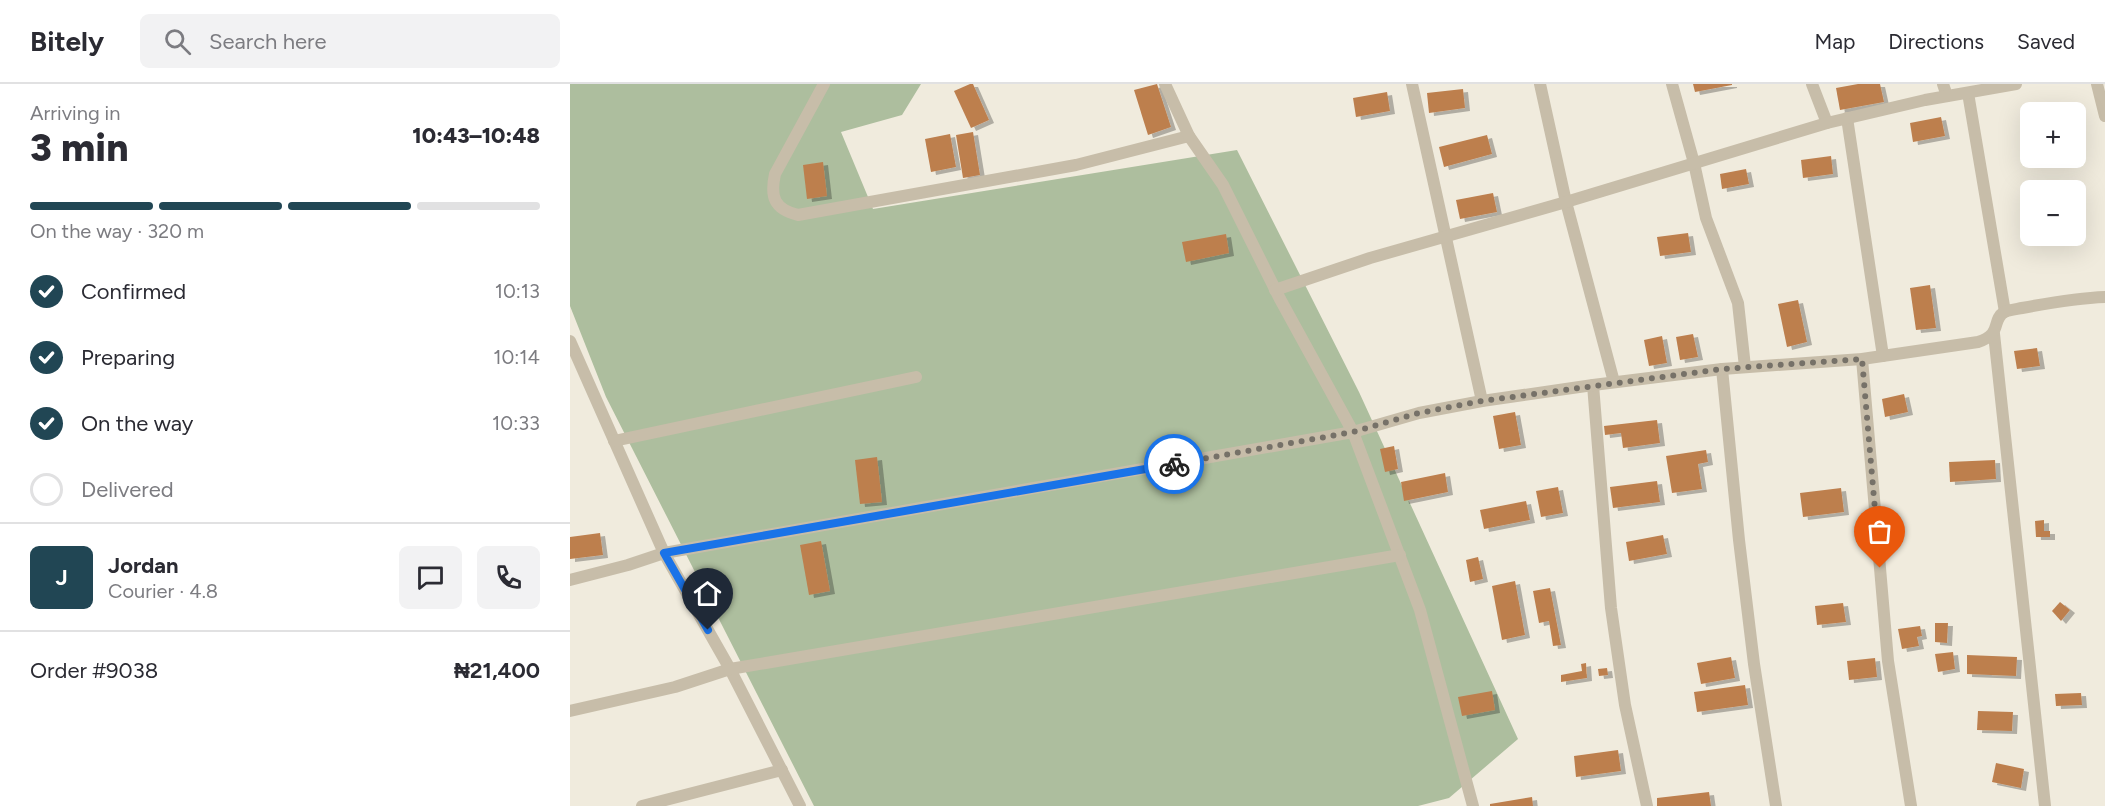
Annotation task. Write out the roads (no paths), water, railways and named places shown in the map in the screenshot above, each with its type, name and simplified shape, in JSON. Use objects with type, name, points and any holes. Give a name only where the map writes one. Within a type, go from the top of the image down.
[{"type":"street","points":[[824,84],[775,174],[772,190],[777,203],[787,212],[798,215],[1076,165],[1189,136]]},
{"type":"street","points":[[1165,84],[1189,136],[1222,185],[1275,290],[1353,432],[1420,610],[1473,806]]},
{"type":"street","points":[[1412,84],[1482,401]]},
{"type":"street","points":[[1540,84],[1566,202],[1614,382]]},
{"type":"street","points":[[1672,84],[1694,163],[1706,218],[1738,303],[1745,367]]},
{"type":"street","points":[[1812,84],[1827,123]]},
{"type":"street","points":[[1943,84],[1947,96]]},
{"type":"street","points":[[1275,290],[1446,235],[1566,202],[1827,123],[1947,96],[2016,84]]},
{"type":"street","points":[[2097,84],[2105,116]]},
{"type":"street","points":[[1968,93],[2005,312]]},
{"type":"street","points":[[1847,118],[1883,356]]},
{"type":"street","points":[[2045,806],[1994,334],[1999,319],[2005,312],[2050,303],[2105,297]]},
{"type":"street","points":[[570,580],[664,553],[1353,432],[1419,413],[1482,401],[1722,369],[1862,359],[1978,342],[1994,334]]},
{"type":"street","points":[[570,340],[664,553],[730,669],[800,806]]},
{"type":"street","points":[[1862,359],[1888,661],[1911,806]]},
{"type":"street","points":[[1722,369],[1738,540],[1776,806]]},
{"type":"street","points":[[615,441],[916,377]]},
{"type":"street","points":[[1593,385],[1611,608],[1625,705],[1647,806]]},
{"type":"street","points":[[570,711],[675,687],[730,669],[1400,555]]},
{"type":"street","points":[[642,806],[782,770]]}]
